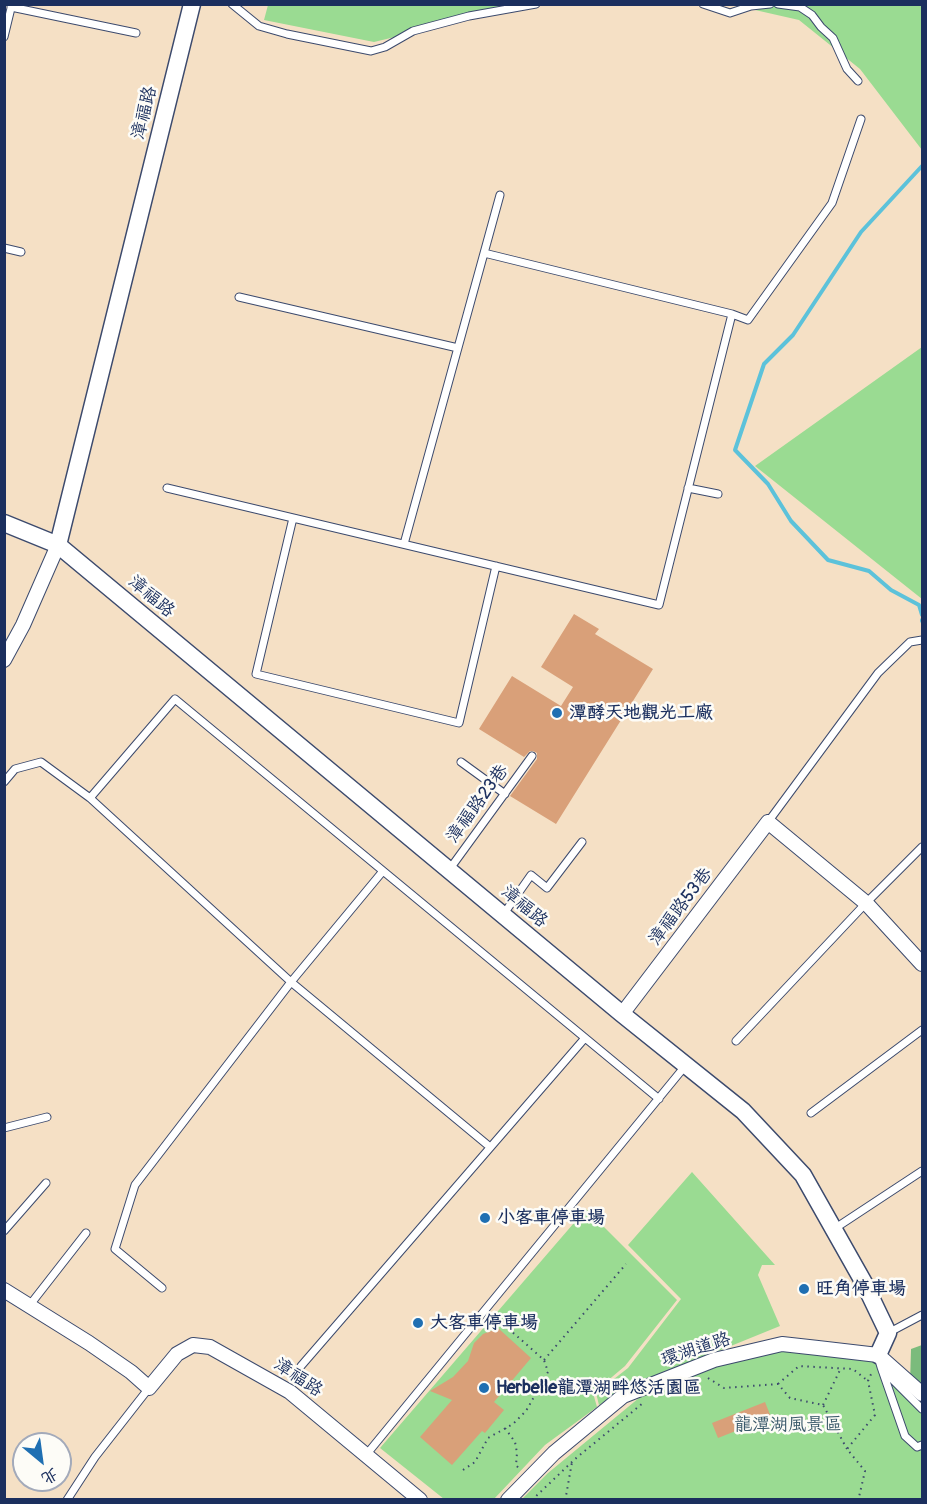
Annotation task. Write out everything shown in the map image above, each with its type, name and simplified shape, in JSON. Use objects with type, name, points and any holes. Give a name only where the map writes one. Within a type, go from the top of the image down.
[{"type":"street","name":"漳福路","points":[[4,660],[23,625],[58,545],[192,4]]},
{"type":"street","points":[[4,523],[58,545]]},
{"type":"street","name":"漳福路","points":[[58,545],[502,915],[743,1111],[803,1175],[864,1283],[888,1333]]},
{"type":"street","points":[[768,822],[866,903],[922,964]]},
{"type":"street","name":"漳福路53巷","points":[[622,1014],[768,822]]},
{"type":"street","points":[[4,1290],[131,1372],[149,1388]]},
{"type":"street","points":[[888,1333],[879,1361],[922,1394]]},
{"type":"street","name":"環湖道路","points":[[508,1500],[554,1453],[623,1396],[714,1360],[782,1344],[818,1347],[879,1361]]},
{"type":"street","name":"漳福路","points":[[149,1388],[177,1354],[193,1345],[210,1347],[290,1392],[420,1500]]},
{"type":"lane","points":[[232,4],[259,26],[371,51],[385,47],[413,31],[469,16],[536,4]]},
{"type":"lane","points":[[703,4],[730,13],[752,6],[770,4]]},
{"type":"lane","points":[[778,4],[800,7],[812,15],[820,27],[832,38],[848,69],[858,81]]},
{"type":"lane","points":[[4,36],[11,6],[136,33]]},
{"type":"lane","points":[[484,253],[732,314],[748,320],[832,203],[861,119]]},
{"type":"lane","points":[[404,544],[500,195]]},
{"type":"lane","points":[[4,248],[21,252]]},
{"type":"lane","points":[[239,297],[458,348]]},
{"type":"lane","points":[[166,488],[659,605],[732,314]]},
{"type":"lane","points":[[688,488],[718,494]]},
{"type":"lane","points":[[293,518],[256,674],[459,723],[496,566]]},
{"type":"lane","points":[[768,822],[878,673],[910,642],[922,640]]},
{"type":"lane","points":[[90,798],[175,699],[659,1099]]},
{"type":"lane","name":"漳福路23巷","points":[[449,870],[532,756]]},
{"type":"lane","points":[[4,782],[15,769],[41,762],[90,798],[291,982],[490,1147]]},
{"type":"lane","points":[[461,762],[505,794]]},
{"type":"lane","points":[[502,915],[531,875],[547,888],[582,842]]},
{"type":"lane","points":[[736,1041],[922,847]]},
{"type":"lane","points":[[162,1288],[115,1249],[135,1185],[291,982],[383,871]]},
{"type":"lane","points":[[811,1113],[922,1030]]},
{"type":"lane","points":[[301,1366],[585,1038]]},
{"type":"lane","points":[[366,1455],[686,1065]]},
{"type":"lane","points":[[4,1128],[47,1117]]},
{"type":"lane","points":[[834,1230],[922,1171]]},
{"type":"lane","points":[[4,1231],[46,1183]]},
{"type":"lane","points":[[29,1306],[86,1233]]},
{"type":"lane","points":[[888,1333],[922,1315]]},
{"type":"lane","points":[[879,1361],[922,1408]]},
{"type":"lane","points":[[879,1361],[905,1436],[917,1447],[922,1444]]},
{"type":"lane","name":"漳福路","points":[[67,1500],[95,1457],[149,1388]]},
{"type":"path","points":[[544,1360],[626,1264]]},
{"type":"path","points":[[463,1470],[481,1454],[488,1438],[513,1424],[526,1412],[548,1372],[544,1360],[486,1309]]},
{"type":"path","points":[[868,1381],[879,1361]]},
{"type":"path","points":[[707,1377],[724,1388],[778,1384],[799,1366],[853,1368],[868,1381],[875,1414],[848,1449]]},
{"type":"path","points":[[823,1405],[841,1368]]},
{"type":"path","points":[[778,1384],[790,1398],[823,1405],[848,1449],[865,1471],[859,1497],[856,1500]]},
{"type":"path","points":[[532,1500],[572,1462],[645,1402]]},
{"type":"path","points":[[505,1428],[515,1442],[516,1465],[528,1479]]},
{"type":"path","points":[[564,1500],[572,1462]]},
{"type":"green space","points":[[268,5],[528,5],[374,42],[264,20]]},
{"type":"green space","points":[[733,5],[922,5],[922,150],[860,69],[799,20]]},
{"type":"green space","points":[[922,347],[922,599],[755,466]]},
{"type":"green space","points":[[692,1172],[775,1265],[762,1265],[758,1275],[780,1326],[625,1389],[599,1405],[596,1393],[628,1368],[681,1299],[628,1245]]},
{"type":"green space","points":[[586,1209],[677,1300],[625,1366],[593,1393],[597,1407],[545,1445],[494,1499],[444,1499],[380,1448]]},
{"type":"green space","points":[[922,1345],[922,1396],[910,1383],[911,1349]]},
{"type":"green space","name":"龍潭湖風景區","points":[[785,1349],[878,1360],[922,1403],[922,1499],[521,1500],[548,1473],[645,1393],[714,1366]]},
{"type":"building","name":"潭酵天地觀光工廠","points":[[574,614],[599,629],[595,634],[653,669],[556,824],[510,796],[537,759],[537,753],[530,751],[524,757],[479,729],[512,676],[561,706],[573,687],[541,667]]},
{"type":"building","name":"Herbelle龍潭湖畔悠活園區","points":[[498,1328],[531,1358],[494,1402],[504,1410],[485,1433],[482,1431],[452,1465],[420,1437],[452,1400],[430,1391],[453,1377],[468,1361],[474,1343],[483,1334]]},
{"type":"building","points":[[765,1402],[771,1417],[718,1438],[712,1423]]},
{"type":"waterway","points":[[922,166],[861,232],[793,335],[764,364],[735,450],[768,484],[791,521],[828,560],[869,571],[891,590],[919,605],[922,615]]},
{"type":"place","name":"潭酵天地觀光工廠","points":[[557,713]]},
{"type":"place","name":"小客車停車場","points":[[485,1218]]},
{"type":"place","name":"旺角停車場","points":[[804,1289]]},
{"type":"place","name":"大客車停車場","points":[[418,1323]]},
{"type":"place","name":"Herbelle龍潭湖畔悠活園區","points":[[484,1388]]}]
